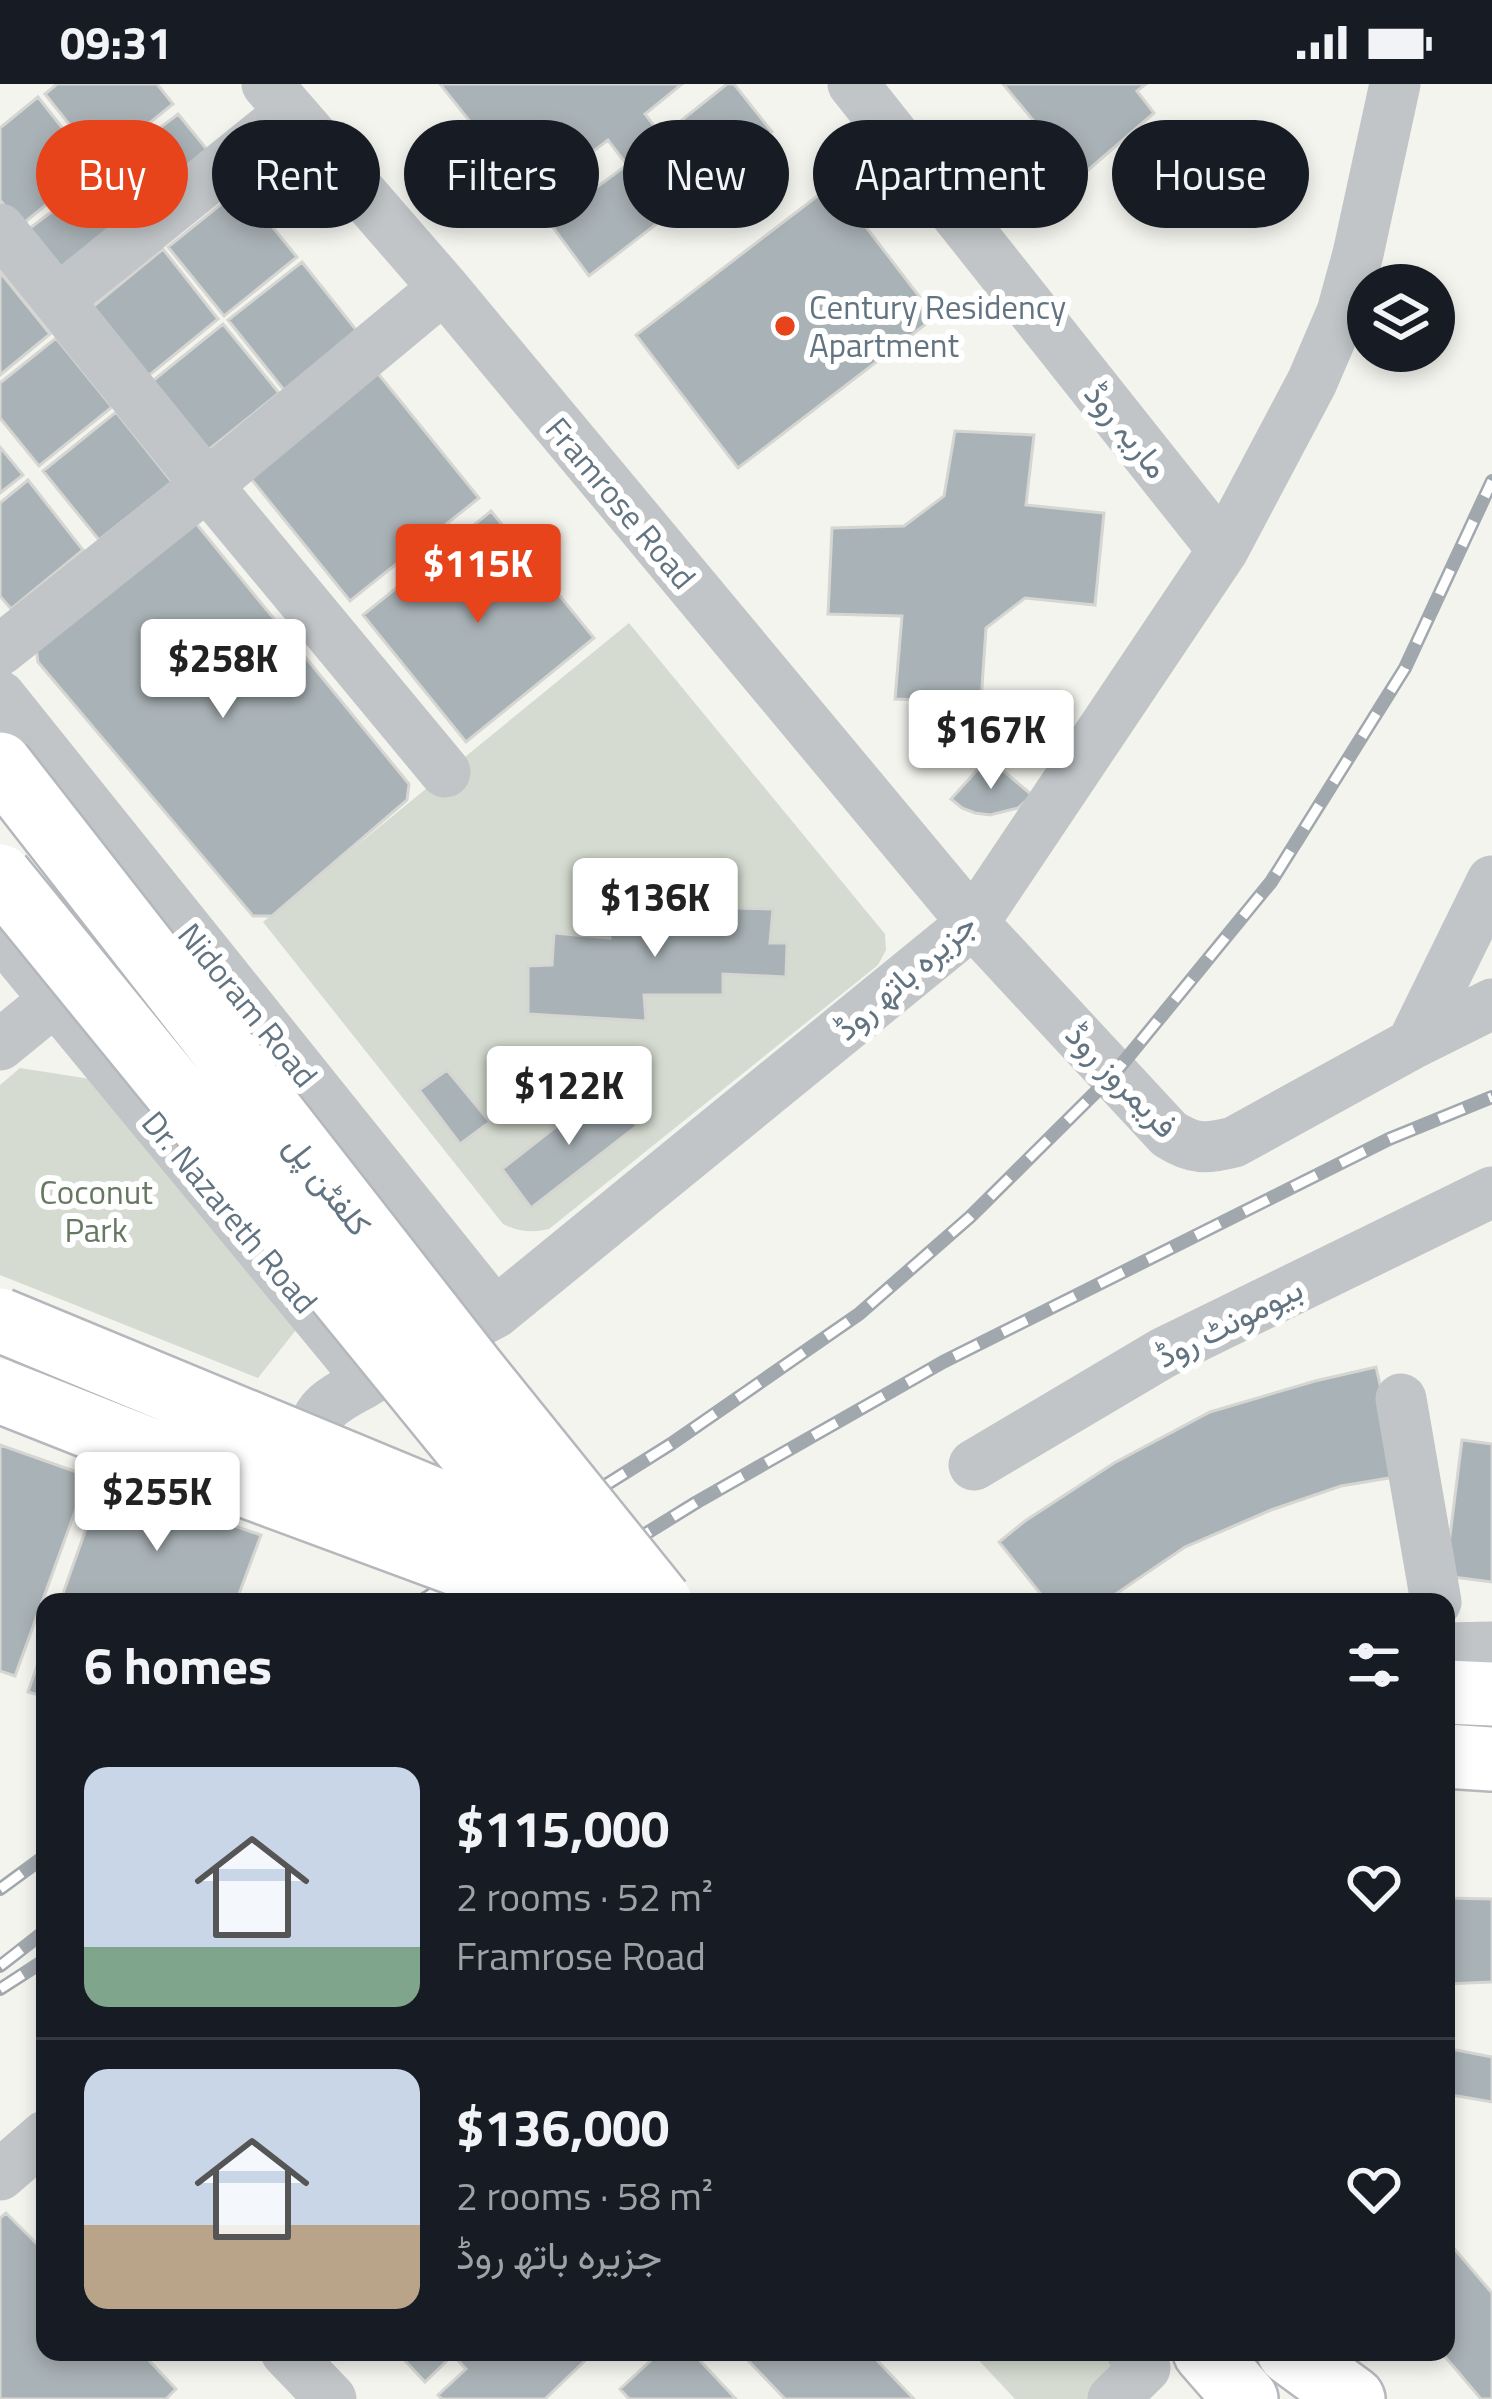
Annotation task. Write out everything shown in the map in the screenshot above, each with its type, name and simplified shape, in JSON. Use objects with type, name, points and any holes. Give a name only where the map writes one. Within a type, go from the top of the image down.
[{"type":"main road","name":"کلفٹن پل","points":[[0,764],[653,1593]]},
{"type":"main road","name":"کلفٹن پل","points":[[0,876],[585,1593]]},
{"type":"main road","points":[[0,1320],[479,1520],[667,1593]]},
{"type":"main road","points":[[0,1390],[537,1593]]},
{"type":"main road","points":[[1455,1692],[1492,1694]]},
{"type":"main road","points":[[1455,1757],[1492,1759]]},
{"type":"main road","points":[[1213,2361],[1246,2399]]},
{"type":"main road","points":[[1282,2361],[1314,2399]]},
{"type":"main road","points":[[1300,2361],[1353,2399]]},
{"type":"street","name":"ماریہ روڈ","points":[[853,84],[1223,550]]},
{"type":"street","name":"جزیرہ باتھ روڈ","points":[[495,1313],[973,923],[1223,550],[1312,382],[1342,312],[1395,84]]},
{"type":"street","name":"Framrose Road","points":[[279,98],[444,288],[973,923]]},
{"type":"street","points":[[58,300],[279,98]]},
{"type":"street","points":[[0,229],[445,772]]},
{"type":"street","points":[[0,650],[444,288]]},
{"type":"street","name":"Nidoram Road","points":[[0,696],[495,1313]]},
{"type":"street","points":[[1412,1044],[1492,881]]},
{"type":"street","name":"فریمروز روڈ","points":[[973,923],[1169,1134],[1185,1144],[1209,1148],[1234,1142],[1492,1004]]},
{"type":"street","name":"Dr. Nazareth Road","points":[[0,933],[369,1380]]},
{"type":"street","points":[[0,1045],[56,1000]]},
{"type":"street","name":"بیومونٹ روڈ","points":[[974,1465],[1163,1353],[1492,1192]]},
{"type":"street","points":[[449,1593],[315,1431],[315,1419],[324,1408],[369,1380],[495,1313]]},
{"type":"street","points":[[1401,1399],[1434,1593]]},
{"type":"street","points":[[1455,1648],[1492,1647]]},
{"type":"street","points":[[0,2175],[36,2144]]},
{"type":"street","points":[[295,2361],[331,2399]]},
{"type":"green space","points":[[629,623],[885,934],[886,950],[878,965],[549,1229],[520,1230],[503,1224],[263,922]]},
{"type":"green space","name":"Coconut Park","points":[[20,1068],[116,1083],[303,1321],[258,1378],[0,1275],[0,1085]]},
{"type":"green space","points":[[979,2361],[1129,2361],[1113,2399],[1015,2399]]},
{"type":"building","points":[[57,84],[157,84],[173,104],[153,120],[66,120],[45,94]]},
{"type":"building","points":[[440,84],[682,84],[645,114],[650,120],[623,120],[623,160],[608,140],[599,147],[599,120],[469,120]]},
{"type":"building","points":[[727,84],[734,84],[762,120],[682,120]]},
{"type":"building","points":[[1003,84],[1146,84],[1137,91],[1154,113],[1146,120],[1112,120],[1112,149],[1088,170],[1088,120],[1033,120]]},
{"type":"building","points":[[38,97],[56,120],[36,120],[36,213],[20,226],[0,200],[0,128]]},
{"type":"building","points":[[188,126],[209,152],[188,169]]},
{"type":"building","points":[[623,168],[623,228],[651,228],[589,276],[553,228],[599,228],[599,185]]},
{"type":"building","name":"Century Residency Apartment","points":[[813,199],[813,228],[867,228],[935,317],[738,468],[636,335],[776,228],[789,228],[789,218]]},
{"type":"building","points":[[212,211],[212,228],[273,228],[297,257],[224,316],[168,247]]},
{"type":"building","points":[[36,224],[36,228],[113,228],[59,271],[26,231]]},
{"type":"building","points":[[163,249],[218,319],[146,378],[90,309]]},
{"type":"building","points":[[302,262],[357,331],[284,390],[228,320]]},
{"type":"building","points":[[0,272],[50,334],[0,375]]},
{"type":"building","points":[[223,324],[279,393],[206,452],[150,383]]},
{"type":"building","points":[[56,338],[112,407],[39,466],[0,418],[0,383]]},
{"type":"building","points":[[376,371],[479,498],[350,601],[248,475]]},
{"type":"building","points":[[116,412],[172,482],[99,540],[43,471]]},
{"type":"building","points":[[955,431],[1034,435],[1026,505],[1104,513],[1095,605],[1025,598],[986,628],[981,702],[895,699],[902,616],[828,614],[832,528],[904,526],[944,496]]},
{"type":"building","points":[[0,447],[23,475],[0,493]]},
{"type":"building","points":[[28,480],[83,550],[11,609],[0,596],[0,503]]},
{"type":"building","points":[[491,511],[594,638],[466,742],[363,615]]},
{"type":"building","points":[[194,521],[409,784],[407,800],[272,916],[253,916],[38,662],[35,641]]},
{"type":"building","points":[[988,758],[1032,795],[1018,808],[990,815],[975,813],[951,799]]},
{"type":"building","points":[[650,891],[692,892],[692,907],[773,909],[770,943],[787,943],[786,977],[723,974],[723,995],[644,995],[646,1021],[528,1014],[528,966],[552,965],[554,933],[610,938],[610,923],[648,922]]},
{"type":"building","points":[[447,1070],[490,1122],[460,1144],[419,1090]]},
{"type":"building","points":[[604,1089],[637,1126],[531,1208],[502,1169]]},
{"type":"building","points":[[1376,1367],[1401,1476],[1341,1486],[1271,1510],[1185,1547],[1117,1593],[1040,1593],[999,1542],[1114,1463],[1210,1412]]},
{"type":"building","points":[[1462,1440],[1492,1444],[1492,1582],[1445,1576]]},
{"type":"building","points":[[0,1445],[88,1476],[45,1593],[36,1593],[36,1618],[15,1676],[0,1671]]},
{"type":"building","points":[[103,1481],[261,1535],[239,1593],[63,1593]]},
{"type":"building","points":[[36,1669],[36,1694],[28,1692]]},
{"type":"building","points":[[1455,1898],[1492,1899],[1492,1982],[1455,1984]]},
{"type":"building","points":[[1455,2050],[1492,2057],[1492,2102],[1455,2096]]},
{"type":"building","points":[[6,2213],[36,2243],[36,2361],[150,2361],[176,2389],[166,2399],[0,2399],[0,2218]]},
{"type":"building","points":[[1455,2250],[1492,2293],[1492,2399],[1481,2399],[1449,2361],[1455,2361]]},
{"type":"building","points":[[405,2361],[447,2361],[425,2382]]},
{"type":"building","points":[[459,2361],[585,2361],[545,2399],[442,2399],[438,2395],[466,2369]]},
{"type":"building","points":[[650,2361],[700,2361],[736,2399],[629,2399],[620,2389]]},
{"type":"building","points":[[749,2361],[878,2361],[914,2399],[785,2399]]},
{"type":"railway","points":[[433,1593],[671,1444],[859,1314],[970,1217],[1114,1074],[1271,882],[1405,668],[1492,481]]},
{"type":"railway","points":[[550,1593],[697,1502],[943,1362],[1389,1139],[1492,1097]]},
{"type":"railway","points":[[0,1889],[36,1863]]},
{"type":"railway","points":[[0,1966],[36,1938]]},
{"type":"railway","points":[[0,1989],[36,1966]]},
{"type":"place","name":"Century Residency Apartment","points":[[785,326]]}]
